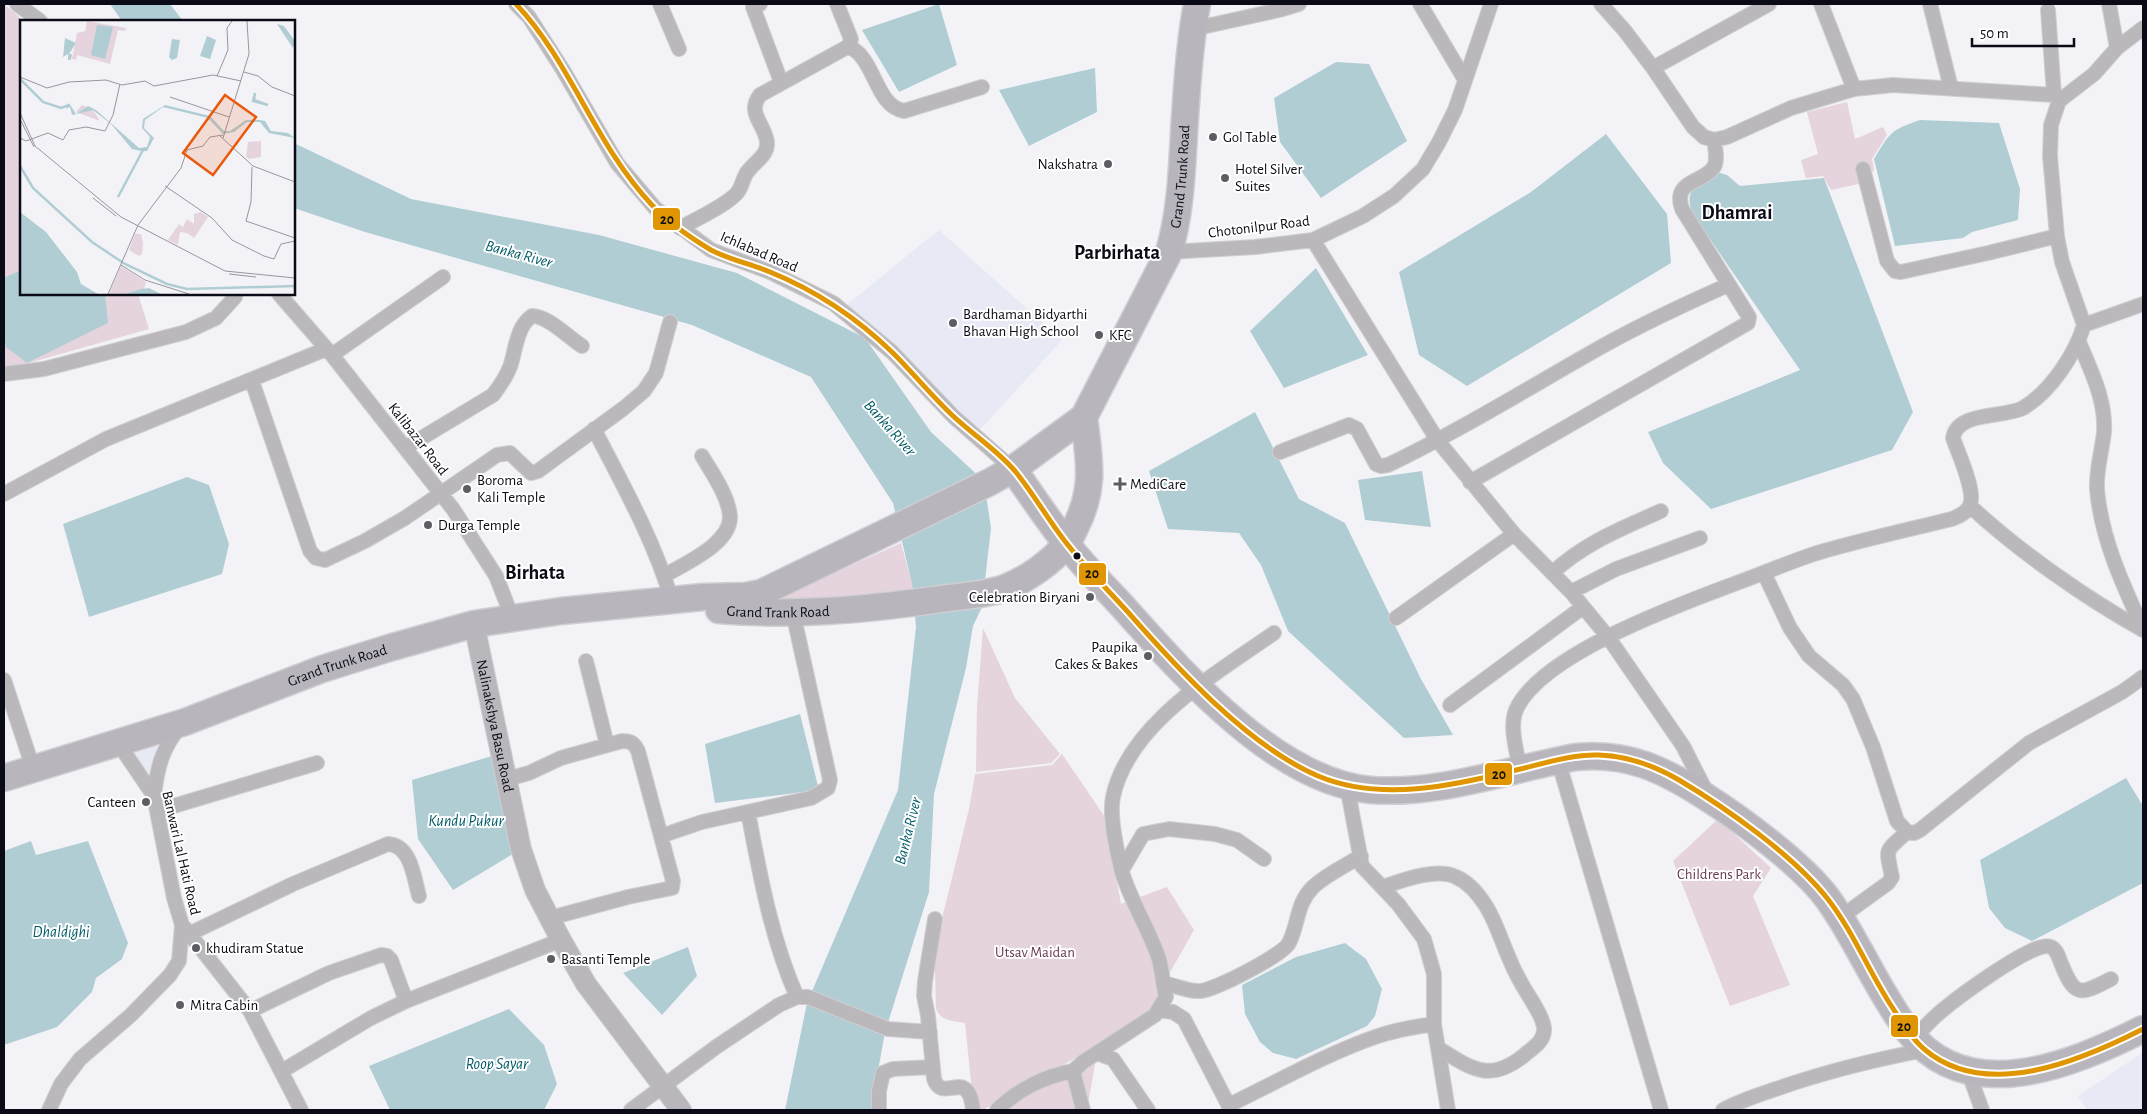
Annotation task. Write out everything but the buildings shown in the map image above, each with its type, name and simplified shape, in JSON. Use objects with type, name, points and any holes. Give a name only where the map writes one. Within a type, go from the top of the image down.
[{"type":"highway","name":"Grand Trunk Road","points":[[990,482],[1013,469],[1084,417],[1169,252],[1177,226],[1180,201],[1186,102],[1197,4]]},
{"type":"highway","points":[[1066,544],[1080,519],[1090,484],[1090,465],[1084,417]]},
{"type":"highway","points":[[1013,469],[1066,544],[1166,656],[1260,740],[1294,763],[1318,776],[1347,786],[1372,790],[1468,782],[1558,760],[1595,755],[1621,757],[1645,764],[1673,776],[1710,800],[1749,828],[1804,874],[1826,897],[1841,917],[1890,1003],[1920,1044],[1947,1063],[1968,1071],[1992,1074],[2043,1069],[2091,1054],[2143,1028]]},
{"type":"highway","name":"Grand Trank Road","points":[[677,600],[745,596],[762,593],[990,482]]},
{"type":"highway","name":"Grand Trank Road","points":[[677,600],[719,610],[793,613],[863,610],[988,592],[1020,581],[1036,571],[1066,544]]},
{"type":"highway","name":"Grand Trunk Road","points":[[4,778],[185,722],[322,669],[474,624],[512,617],[677,600]]},
{"type":"street","points":[[17,4],[39,20]]},
{"type":"street","name":"Ichlabad Road","points":[[516,4],[529,17],[563,70],[617,163],[655,208],[712,250],[770,272],[833,303],[892,352],[954,417],[1013,469]]},
{"type":"street","points":[[660,4],[679,49]]},
{"type":"street","points":[[680,228],[732,198],[740,190],[745,174],[764,155],[767,148],[767,140],[755,112],[755,102],[760,95],[849,46],[851,39],[836,4]]},
{"type":"street","points":[[1193,29],[1299,4]]},
{"type":"street","points":[[1420,4],[1465,80]]},
{"type":"street","name":"Chotonilpur Road","points":[[1169,252],[1255,247],[1313,240],[1363,216],[1394,196],[1423,169],[1455,110],[1492,4]]},
{"type":"street","points":[[1600,4],[1625,31],[1694,127],[1704,137],[1714,140],[1727,137],[1791,108],[1854,89],[1894,85],[1951,88],[2057,98],[2094,74],[2117,48],[2143,28]]},
{"type":"street","points":[[1653,68],[1768,4]]},
{"type":"street","points":[[1821,4],[1854,89]]},
{"type":"street","points":[[1930,4],[1951,88]]},
{"type":"street","points":[[2109,4],[2117,48]]},
{"type":"street","points":[[755,5],[781,82]]},
{"type":"street","points":[[1520,769],[1514,730],[1516,711],[1526,695],[1548,674],[1570,658],[1608,636],[1674,607],[1815,554],[1952,519],[1963,514],[1970,506],[1972,495],[1953,438],[1954,431],[1959,425],[1968,420],[2021,409],[2031,402],[2046,388],[2070,358],[2079,342],[2084,325],[2062,262],[2057,236],[2050,156],[2051,125],[2057,98],[2048,10]]},
{"type":"street","points":[[849,46],[861,55],[888,102],[895,109],[904,110],[982,87]]},
{"type":"street","points":[[1470,482],[1748,323],[1749,317],[1682,209],[1679,200],[1680,193],[1684,187],[1714,167],[1716,161],[1714,140]]},
{"type":"street","points":[[1863,170],[1887,261],[1895,271],[1901,272],[2057,236]]},
{"type":"street","points":[[1313,240],[1438,441],[1514,534],[1571,592],[1608,636],[1683,746],[1710,800]]},
{"type":"street","points":[[4,494],[106,439],[329,352],[443,277]]},
{"type":"street","points":[[1280,452],[1349,425],[1357,429],[1376,464],[1388,465],[1438,441],[1602,346],[1673,309],[1728,285]]},
{"type":"street","points":[[4,374],[44,369],[186,332],[216,318],[235,295]]},
{"type":"street","name":"Kalibazar Road","points":[[280,295],[329,352],[441,493],[496,576],[512,617]]},
{"type":"street","points":[[2084,325],[2143,304]]},
{"type":"street","points":[[405,448],[493,395],[510,367],[522,327],[532,316],[549,322],[582,346]]},
{"type":"street","points":[[252,381],[310,551],[316,558],[325,560],[365,541],[405,518],[504,453],[510,453],[531,473],[534,473],[624,408],[644,391],[656,373],[670,322]]},
{"type":"street","points":[[2079,342],[2104,407],[2104,433],[2099,456],[2097,488],[2101,513],[2117,570],[2139,610],[2143,629]]},
{"type":"street","points":[[594,429],[644,527],[664,576],[677,600]]},
{"type":"street","points":[[664,576],[715,545],[728,530],[730,515],[723,495],[702,456]]},
{"type":"street","points":[[1970,506],[2020,548],[2114,614],[2143,629]]},
{"type":"street","points":[[1552,573],[1571,556],[1593,542],[1661,511]]},
{"type":"street","points":[[1396,618],[1514,534]]},
{"type":"street","points":[[1571,592],[1616,569],[1700,538]]},
{"type":"street","points":[[1764,573],[1790,628],[1809,656],[1843,685],[1853,698],[1870,738],[1897,821],[1907,832],[1914,833],[1920,830],[2029,743],[2122,692],[2143,677]]},
{"type":"street","points":[[1450,705],[1583,607]]},
{"type":"street","points":[[661,836],[702,822],[811,798],[828,788],[830,780],[793,613]]},
{"type":"street","name":"Nalinakshya Basu Road","points":[[474,624],[521,849],[536,890],[560,940],[586,984],[681,1110]]},
{"type":"street","points":[[996,1110],[1029,1087],[1053,1075],[1073,1071],[1097,1052],[1155,1015],[1166,997],[1159,961],[1134,906],[1122,870],[1113,822],[1112,799],[1120,773],[1138,744],[1160,718],[1199,687],[1274,633]]},
{"type":"street","points":[[586,660],[608,746]]},
{"type":"street","points":[[4,680],[33,768]]},
{"type":"street","points":[[154,796],[157,770],[165,746],[185,722]]},
{"type":"street","points":[[507,780],[529,773],[561,758],[622,741],[629,741],[635,744],[673,880],[672,888],[628,897],[550,918]]},
{"type":"street","name":"Banwari Lal Hati Road","points":[[51,1109],[61,1084],[80,1059],[131,1014],[170,975],[179,962],[185,929],[174,898],[154,796],[118,743]]},
{"type":"street","points":[[1558,760],[1661,1110]]},
{"type":"street","points":[[157,812],[317,763]]},
{"type":"street","points":[[1347,786],[1362,866],[1398,904],[1424,939],[1434,974],[1434,1024],[1448,1110]]},
{"type":"street","points":[[748,812],[775,939],[782,963],[802,997],[888,1029],[930,1032]]},
{"type":"street","points":[[1122,870],[1143,834],[1169,829],[1215,834],[1237,840],[1264,860]]},
{"type":"street","points":[[1841,917],[1888,883],[1892,877],[1887,856],[1888,851],[1907,832]]},
{"type":"street","points":[[301,1110],[250,1011],[185,929],[388,844],[396,845],[404,850],[419,896]]},
{"type":"street","points":[[1163,983],[1199,992],[1214,989],[1274,957],[1289,944],[1299,907],[1312,888],[1361,856]]},
{"type":"street","points":[[1383,888],[1414,877],[1436,874],[1456,876],[1472,889],[1486,905],[1522,984],[1543,1020],[1544,1031],[1539,1043],[1518,1061],[1501,1070],[1485,1072],[1469,1068],[1438,1048]]},
{"type":"street","points":[[936,919],[924,981],[924,996],[936,1085],[941,1088],[962,1087],[968,1089],[971,1095],[973,1110]]},
{"type":"street","points":[[282,1071],[346,1032],[406,1001],[560,940]]},
{"type":"street","points":[[1723,1110],[1734,1104],[1792,1084],[1920,1044],[1939,1013],[1988,976],[2028,952],[2044,946],[2051,947],[2058,955],[2068,980],[2073,987],[2081,991],[2088,990],[2111,979]]},
{"type":"street","points":[[250,1011],[329,973],[381,955],[387,956],[391,960],[406,1001]]},
{"type":"street","points":[[631,1110],[716,1047],[779,1005],[802,997]]},
{"type":"street","points":[[1158,1010],[1173,1012],[1184,1018],[1230,1108],[1330,1055],[1404,1028],[1434,1024]]},
{"type":"street","points":[[1097,1052],[1113,1059],[1148,1110]]},
{"type":"street","points":[[880,1110],[879,1091],[883,1073],[893,1069],[933,1068]]},
{"type":"street","points":[[1073,1071],[1083,1110]]},
{"type":"street","points":[[1968,1071],[1982,1110]]},
{"type":"shaded area","name":"Bardhaman Bidyarthi Bhavan High School","points":[[939,230],[1062,340],[978,432],[845,306]]},
{"type":"shaded area","points":[[156,737],[156,757],[152,772],[144,774],[131,743]]},
{"type":"shaded area","points":[[2143,1052],[2143,1110],[2087,1110],[2078,1096]]},
{"type":"green space","points":[[4,4],[23,20],[20,20],[20,295],[138,295],[149,329],[4,370]]},
{"type":"green space","points":[[1847,102],[1855,139],[1883,127],[1887,135],[1872,159],[1874,170],[1863,183],[1831,190],[1823,176],[1806,178],[1801,160],[1818,154],[1807,112]]},
{"type":"green space","points":[[901,543],[912,584],[912,593],[766,604]]},
{"type":"green space","points":[[983,628],[1015,698],[1060,754],[1051,763],[976,772],[977,707]]},
{"type":"green space","name":"Utsav Maidan","points":[[1062,754],[1105,817],[1121,904],[1167,887],[1194,930],[1160,990],[1161,995],[1150,1016],[983,1110],[978,1110],[971,1082],[965,1023],[948,1020],[938,1013],[936,1009],[935,971],[931,963],[969,809],[975,774],[1052,765]]},
{"type":"green space","name":"Childrens Park","points":[[1718,819],[1771,868],[1753,896],[1790,985],[1730,1006],[1673,861]]},
{"type":"green space","points":[[1097,1053],[1087,1110],[995,1110]]},
{"type":"water","points":[[110,4],[170,4],[182,20],[121,20]]},
{"type":"water","points":[[939,4],[957,65],[899,92],[862,30]]},
{"type":"water","points":[[1336,62],[1369,64],[1407,141],[1321,198],[1280,142],[1274,98]]},
{"type":"water","points":[[1095,68],[1097,112],[1029,146],[999,90]]},
{"type":"water","points":[[1920,120],[1999,123],[2020,189],[2018,220],[1972,232],[1963,238],[1895,246],[1874,159],[1892,133]]},
{"type":"water","points":[[1606,134],[1667,214],[1671,263],[1467,386],[1419,355],[1399,272],[1531,192]]},
{"type":"water","name":"Banka River","points":[[295,143],[411,199],[599,235],[737,273],[865,338],[931,432],[984,481],[991,528],[982,607],[973,626],[966,668],[934,794],[929,892],[885,1032],[871,1110],[785,1110],[807,1003],[898,790],[916,627],[912,584],[893,503],[811,377],[692,325],[365,232],[295,208]]},
{"type":"water","points":[[1714,171],[1727,175],[1740,186],[1824,178],[1913,412],[1892,450],[1711,509],[1663,463],[1648,432],[1800,370],[1692,213],[1690,205],[1691,193],[1697,184]]},
{"type":"water","points":[[1316,268],[1368,355],[1284,388],[1250,331]]},
{"type":"water","points":[[20,270],[20,295],[105,295],[108,323],[27,363],[6,347],[4,339],[4,278]]},
{"type":"water","points":[[1255,412],[1299,499],[1345,523],[1421,679],[1453,735],[1404,738],[1288,631],[1261,565],[1239,533],[1168,529],[1149,471]]},
{"type":"water","points":[[1422,471],[1431,527],[1365,520],[1358,480]]},
{"type":"water","points":[[187,477],[209,485],[229,544],[222,574],[89,617],[63,524]]},
{"type":"water","points":[[800,714],[819,790],[715,803],[705,744]]},
{"type":"water","name":"Kundu Pukur","points":[[502,753],[521,849],[453,890],[418,839],[412,780]]},
{"type":"water","points":[[2126,778],[2143,806],[2143,883],[2032,941],[2005,928],[1989,908],[1980,860]]},
{"type":"water","name":"Dhaldighi","points":[[31,841],[36,855],[88,841],[128,943],[122,959],[96,978],[92,992],[57,1027],[4,1045],[4,851]]},
{"type":"water","points":[[1345,943],[1366,959],[1382,989],[1375,1016],[1367,1026],[1296,1059],[1273,1053],[1260,1042],[1245,1014],[1242,985],[1296,957]]},
{"type":"water","points":[[688,947],[697,976],[662,1015],[623,973]]},
{"type":"water","name":"Roop Sayar","points":[[509,1009],[544,1045],[557,1084],[544,1110],[390,1110],[369,1066]]},
{"type":"transit line","name":"20","points":[[516,4],[552,51],[598,130],[632,182],[665,218],[711,250],[787,279],[820,297],[851,317],[879,340],[952,415],[1015,471],[1058,532],[1079,558],[1168,657],[1240,726],[1292,763],[1318,776],[1342,784],[1391,790],[1442,786],[1578,756],[1620,757],[1651,766],[1697,791],[1738,818],[1778,849],[1813,882],[1836,911],[1884,994],[1911,1035],[1924,1049],[1949,1065],[1976,1073],[2004,1074],[2034,1070],[2092,1053],[2143,1029]]},
{"type":"place","name":"Gol Table","points":[[1213,137]]},
{"type":"place","name":"Nakshatra","points":[[1108,164]]},
{"type":"place","name":"Hotel Silver Suites","points":[[1225,178]]},
{"type":"place","name":"Bardhaman Bidyarthi Bhavan High School","points":[[953,323]]},
{"type":"place","name":"KFC","points":[[1099,335]]},
{"type":"place","name":"MediCare","points":[[1120,484]]},
{"type":"place","name":"Boroma Kali Temple","points":[[467,489]]},
{"type":"place","name":"Durga Temple","points":[[428,525]]},
{"type":"place","name":"Celebration Biryani","points":[[1090,597]]},
{"type":"place","name":"Paupika Cakes & Bakes","points":[[1148,656]]},
{"type":"place","name":"Canteen","points":[[146,802]]},
{"type":"place","name":"khudiram Statue","points":[[196,948]]},
{"type":"place","name":"Basanti Temple","points":[[551,959]]},
{"type":"place","name":"Mitra Cabin","points":[[180,1005]]},
{"type":"district","name":"Dhamrai","points":[[1737,213]]},
{"type":"district","name":"Parbirhata","points":[[1117,253]]},
{"type":"district","name":"Birhata","points":[[535,573]]}]
